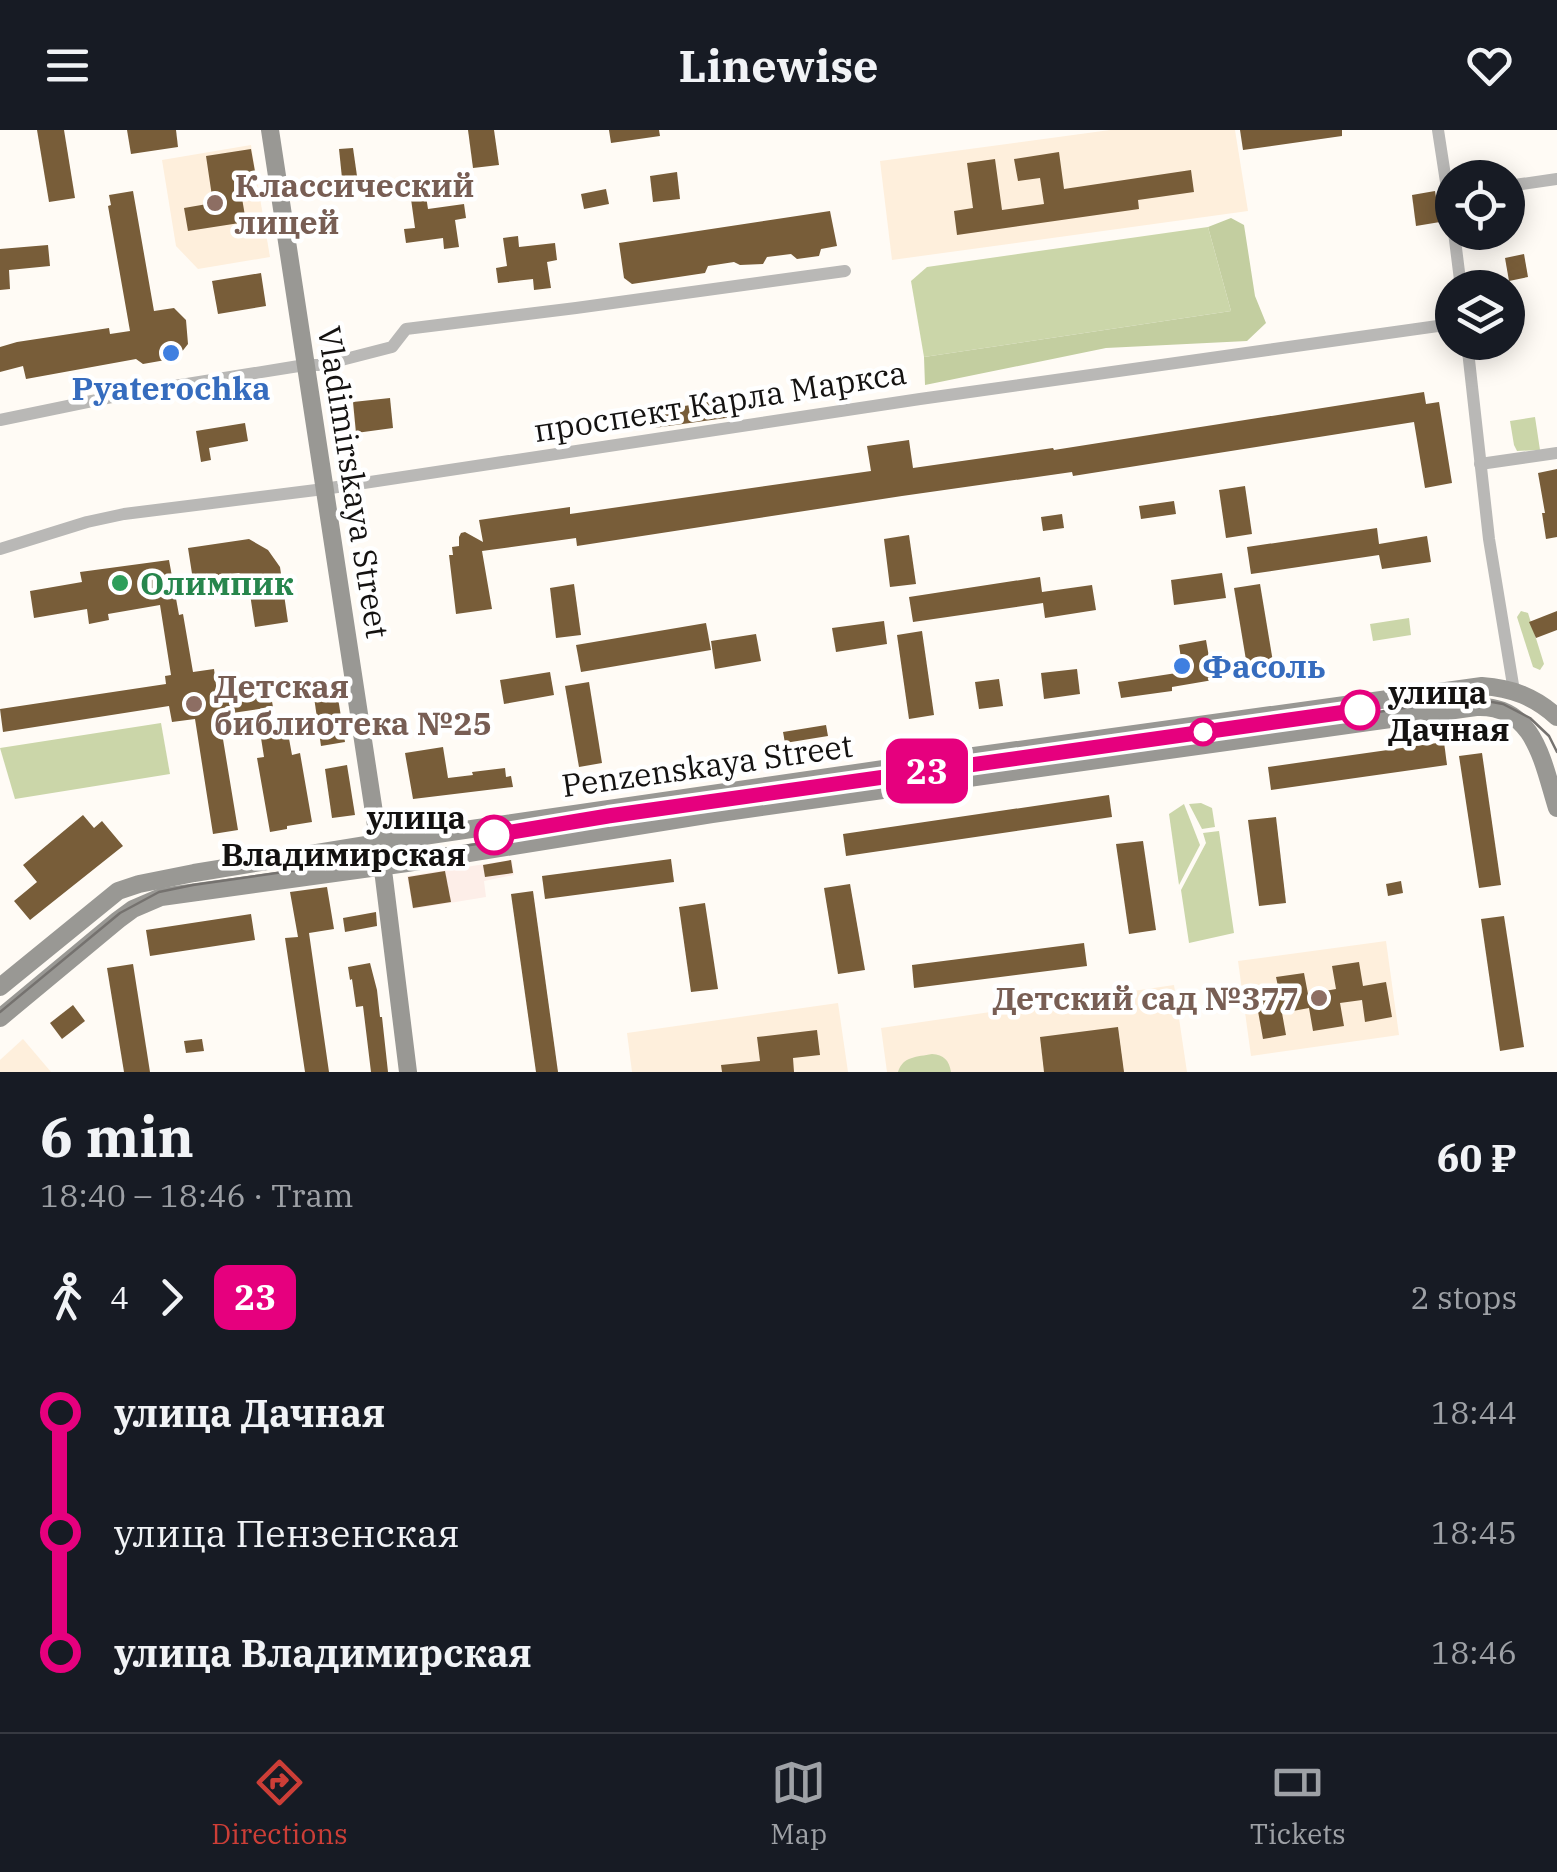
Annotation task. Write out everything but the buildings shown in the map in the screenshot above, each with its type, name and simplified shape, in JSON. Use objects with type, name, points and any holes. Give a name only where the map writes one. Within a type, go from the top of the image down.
[{"type":"main road","name":"Vladimirskaya Street","points":[[270,130],[381,866]]},
{"type":"main road","name":"Penzenskaya Street","points":[[0,988],[108,898],[129,887],[194,873],[964,758],[1482,686],[1518,693]]},
{"type":"main road","points":[[1557,717],[1518,693],[1516,718],[1535,740],[1557,808]]},
{"type":"main road","name":"Penzenskaya Street","points":[[0,1018],[133,908],[161,897],[712,814],[1476,708],[1494,708],[1516,718]]},
{"type":"main road","points":[[381,866],[408,1072]]},
{"type":"street","points":[[1438,130],[1444,160]]},
{"type":"street","points":[[1525,184],[1557,179]]},
{"type":"street","points":[[0,420],[131,393],[322,365],[392,347],[406,329],[845,271]]},
{"type":"street","name":"проспект Карла Маркса","points":[[0,550],[124,514],[324,489],[1435,326]]},
{"type":"street","points":[[1469,360],[1489,539],[1518,693]]},
{"type":"street","points":[[1480,464],[1557,452]]},
{"type":"shaded area","points":[[1110,130],[1235,130],[1248,211],[892,260],[880,161]]},
{"type":"shaded area","name":"Классический лицей","points":[[251,145],[270,257],[198,269],[176,246],[162,160]]},
{"type":"shaded area","points":[[512,860],[514,875],[484,881],[486,897],[413,909],[407,876]]},
{"type":"shaded area","name":"Детский сад №377","points":[[1386,941],[1399,1035],[1251,1056],[1238,961]]},
{"type":"shaded area","points":[[1174,985],[1187,1072],[887,1072],[881,1028]]},
{"type":"shaded area","points":[[838,1003],[848,1072],[632,1072],[627,1033]]},
{"type":"shaded area","points":[[23,1039],[51,1072],[0,1072],[0,1060]]},
{"type":"green space","points":[[1231,218],[1244,225],[1255,296],[1266,323],[1247,341],[1106,348],[925,385],[924,357],[1231,311],[1208,227]]},
{"type":"green space","points":[[1208,227],[1231,311],[924,357],[911,281],[927,267]]},
{"type":"green space","points":[[1535,417],[1540,450],[1517,451],[1510,421]]},
{"type":"green space","points":[[1521,611],[1528,613],[1544,664],[1540,670],[1533,667],[1517,617]]},
{"type":"green space","points":[[1409,618],[1411,635],[1373,641],[1370,624]]},
{"type":"green space","points":[[161,723],[170,774],[15,799],[0,748]]},
{"type":"green space","points":[[1201,803],[1212,808],[1215,827],[1202,829],[1189,804]]},
{"type":"green space","points":[[1184,804],[1200,845],[1179,885],[1169,814]]},
{"type":"green space","points":[[1219,831],[1234,933],[1189,943],[1181,890],[1206,843],[1203,833]]},
{"type":"green space","points":[[932,1054],[945,1059],[951,1072],[898,1072],[907,1060]]},
{"type":"tram line","points":[[0,1012],[120,913],[159,892],[193,885],[1404,708],[1481,700],[1503,704],[1530,718],[1549,736],[1557,752]]},
{"type":"tram line","name":"23","points":[[494,835],[1360,710]]},
{"type":"place","name":"Классический лицей","points":[[215,203]]},
{"type":"place","name":"Pyaterochka","points":[[171,353]]},
{"type":"place","name":"Олимпик","points":[[120,583]]},
{"type":"place","name":"Фасоль","points":[[1182,666]]},
{"type":"place","name":"Детская библиотека №25","points":[[194,704]]},
{"type":"place","name":"улица Дачная","points":[[1360,710]]},
{"type":"place","name":"улица Владимирская","points":[[494,835]]},
{"type":"place","name":"Детский сад №377","points":[[1319,998]]}]
